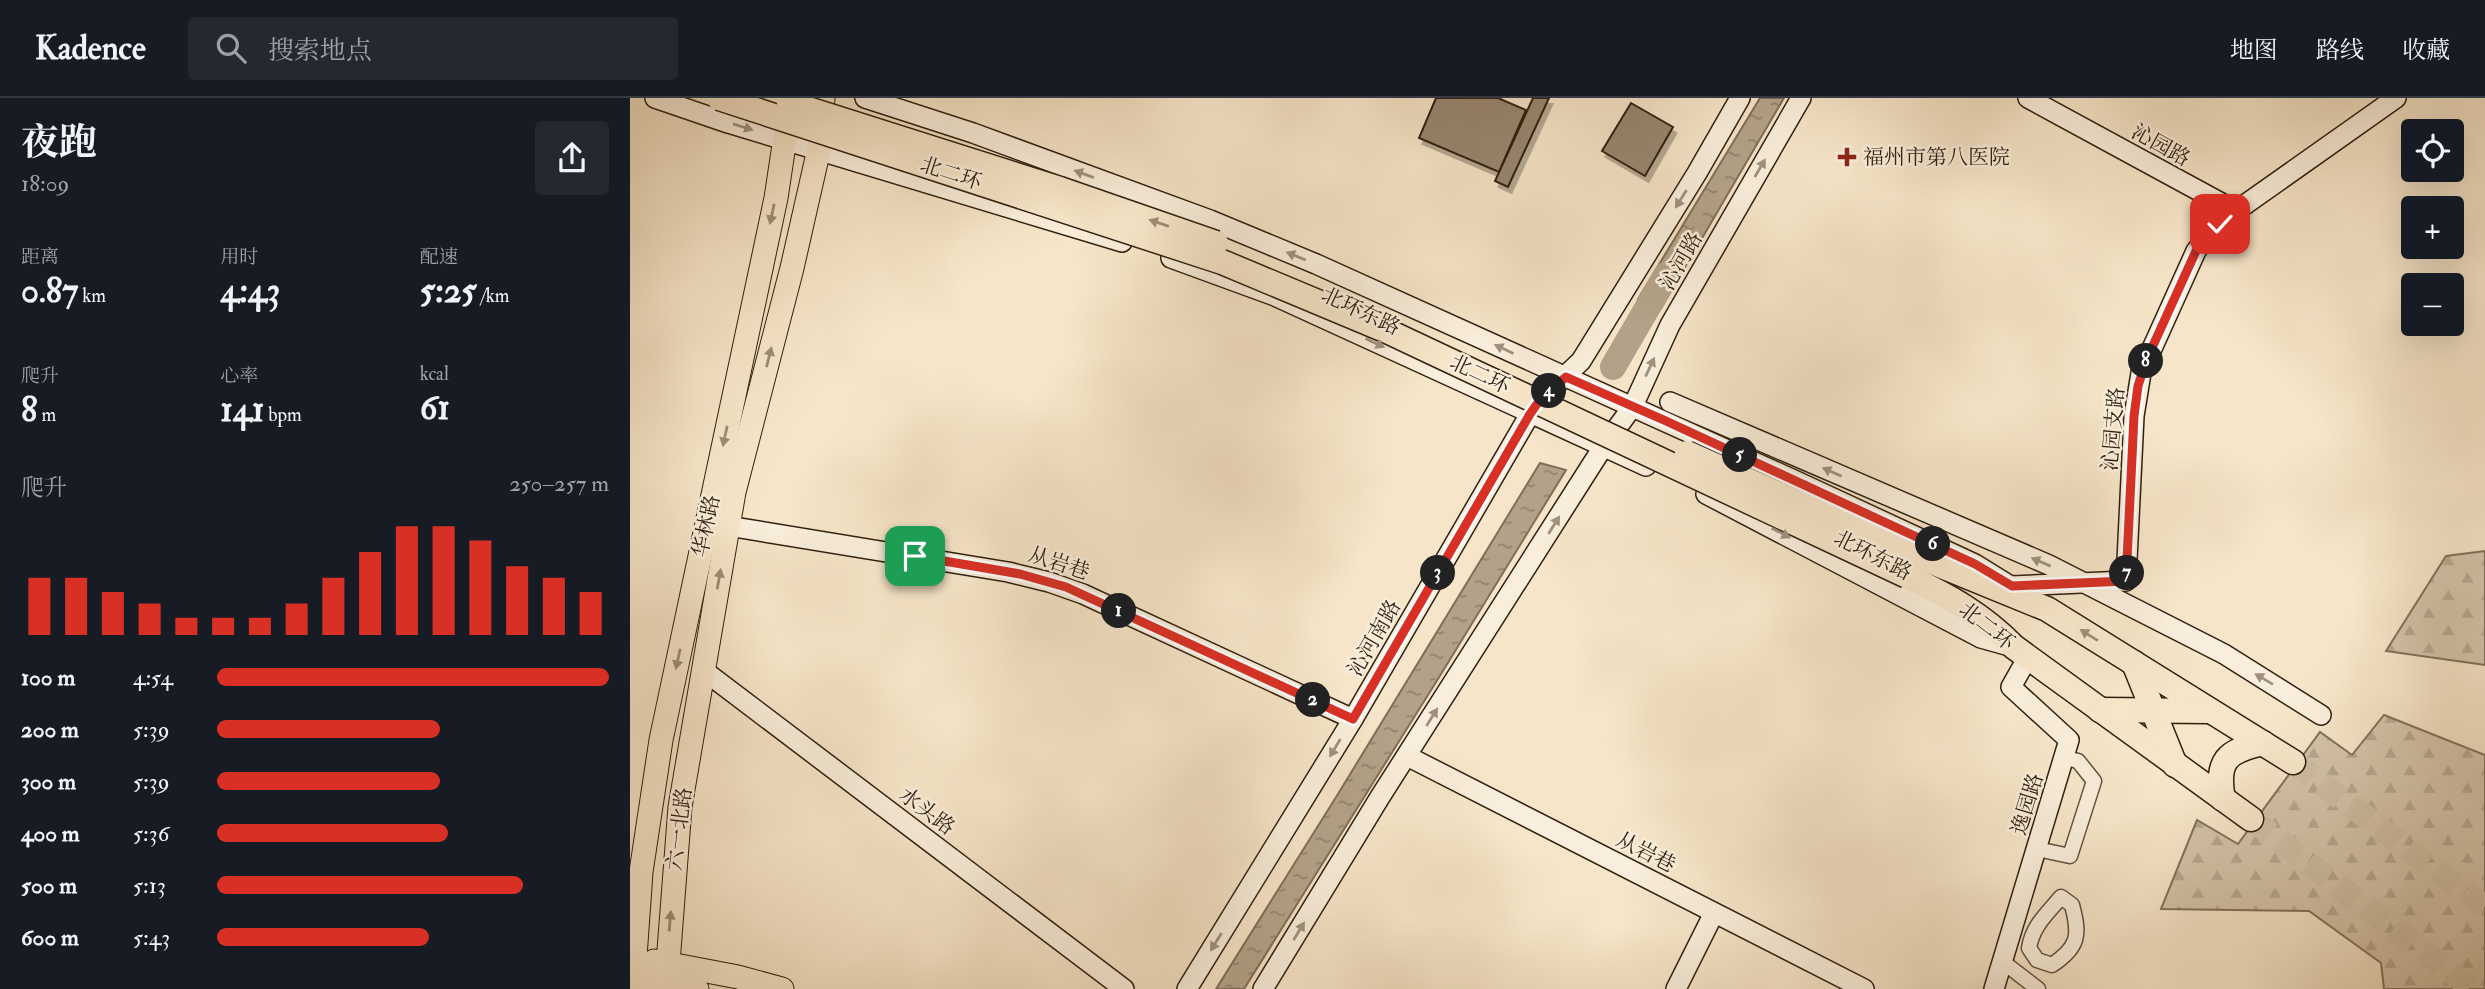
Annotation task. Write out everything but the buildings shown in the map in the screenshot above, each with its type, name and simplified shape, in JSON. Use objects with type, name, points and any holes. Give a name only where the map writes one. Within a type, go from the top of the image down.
[{"type":"highway","name":"北二环","points":[[719,98],[1222,262],[1387,331],[1912,566],[2046,609],[2293,762]]},
{"type":"highway","name":"北二环","points":[[774,98],[1060,189],[1228,247],[1393,317],[1629,427],[1912,566],[1947,596],[1993,625],[2021,652],[2251,819]]},
{"type":"highway","points":[[2134,663],[2175,765]]},
{"type":"highway","points":[[2100,710],[2210,711]]},
{"type":"highway","points":[[2223,799],[2219,780],[2222,765],[2230,754],[2243,747],[2263,743]]},
{"type":"main road","name":"北环东路","points":[[655,98],[785,140],[992,201],[1275,296],[1701,491],[1981,638],[2021,652]]},
{"type":"main road","name":"华林路","points":[[633,957],[641,872],[661,740],[776,198],[791,98]]},
{"type":"main road","name":"华林路","points":[[702,670],[734,492],[792,268],[819,149],[823,98]]},
{"type":"main road","points":[[865,98],[973,133],[1210,220],[1316,264],[1633,406],[1975,564],[2046,609]]},
{"type":"main road","name":"沁河路","points":[[1530,414],[1542,397],[1581,361],[1740,98]]},
{"type":"main road","name":"沁河路","points":[[1603,447],[1633,406],[1670,325],[1801,98]]},
{"type":"main road","name":"沁园路","points":[[2028,98],[2236,211]]},
{"type":"main road","name":"沁园支路","points":[[2085,583],[2126,581],[2134,416],[2141,373],[2196,251],[2211,231],[2236,211],[2396,98]]},
{"type":"main road","points":[[1670,402],[2049,565],[2224,654],[2321,716]]},
{"type":"main road","name":"沁河南路","points":[[1187,989],[1353,719],[1530,414]]},
{"type":"main road","points":[[1263,989],[1603,447]]},
{"type":"main road","points":[[1794,480],[1803,460]]},
{"type":"main road","name":"从岩巷","points":[[728,526],[1008,572],[1049,582],[1083,594],[1353,719]]},
{"type":"main road","points":[[1975,564],[1988,540]]},
{"type":"main road","points":[[2012,586],[2085,583]]},
{"type":"main road","name":"逸园路","points":[[1994,989],[2069,740],[2011,687],[2021,652]]},
{"type":"main road","name":"六一北路","points":[[666,978],[680,807],[702,670]]},
{"type":"main road","name":"水头路","points":[[702,670],[1124,989]]},
{"type":"main road","name":"从岩巷","points":[[1407,756],[1864,989]]},
{"type":"main road","points":[[1676,989],[1714,913]]},
{"type":"main road","points":[[633,957],[666,978],[697,989]]},
{"type":"main road","points":[[633,957],[634,983],[666,978],[738,977],[782,989]]},
{"type":"street","points":[[2037,849],[2070,856],[2094,781],[2078,761],[2065,758]]},
{"type":"street","points":[[2061,897],[2072,905],[2077,931],[2074,946],[2065,957],[2052,965],[2037,960],[2029,948],[2031,935],[2039,920],[2061,897]]},
{"type":"street","points":[[2003,962],[2038,989]]},
{"type":"green space","points":[[2485,551],[2485,665],[2386,651],[2446,556]]},
{"type":"green space","points":[[2384,715],[2485,755],[2485,989],[2384,989],[2381,963],[2309,911],[2161,909],[2197,820],[2238,844],[2320,732],[2352,755]]},
{"type":"water","points":[[1760,98],[1784,98],[1660,310],[1638,299]]},
{"type":"water","points":[[1540,463],[1566,470],[1244,989],[1216,989],[1338,794]]},
{"type":"waterway","points":[[1613,367],[1667,274]]},
{"type":"tunnel","points":[[2293,762],[2485,907]]},
{"type":"tunnel","points":[[2251,819],[2473,989]]},
{"type":"place","name":"福州市第八医院","points":[[1847,157]]},
{"type":"route","points":[[915,556],[1020,574],[1066,587],[1353,719],[1530,414],[1542,397],[1566,377],[1975,564],[2012,586],[2126,581],[2134,416],[2141,373],[2196,251],[2220,224]]}]
